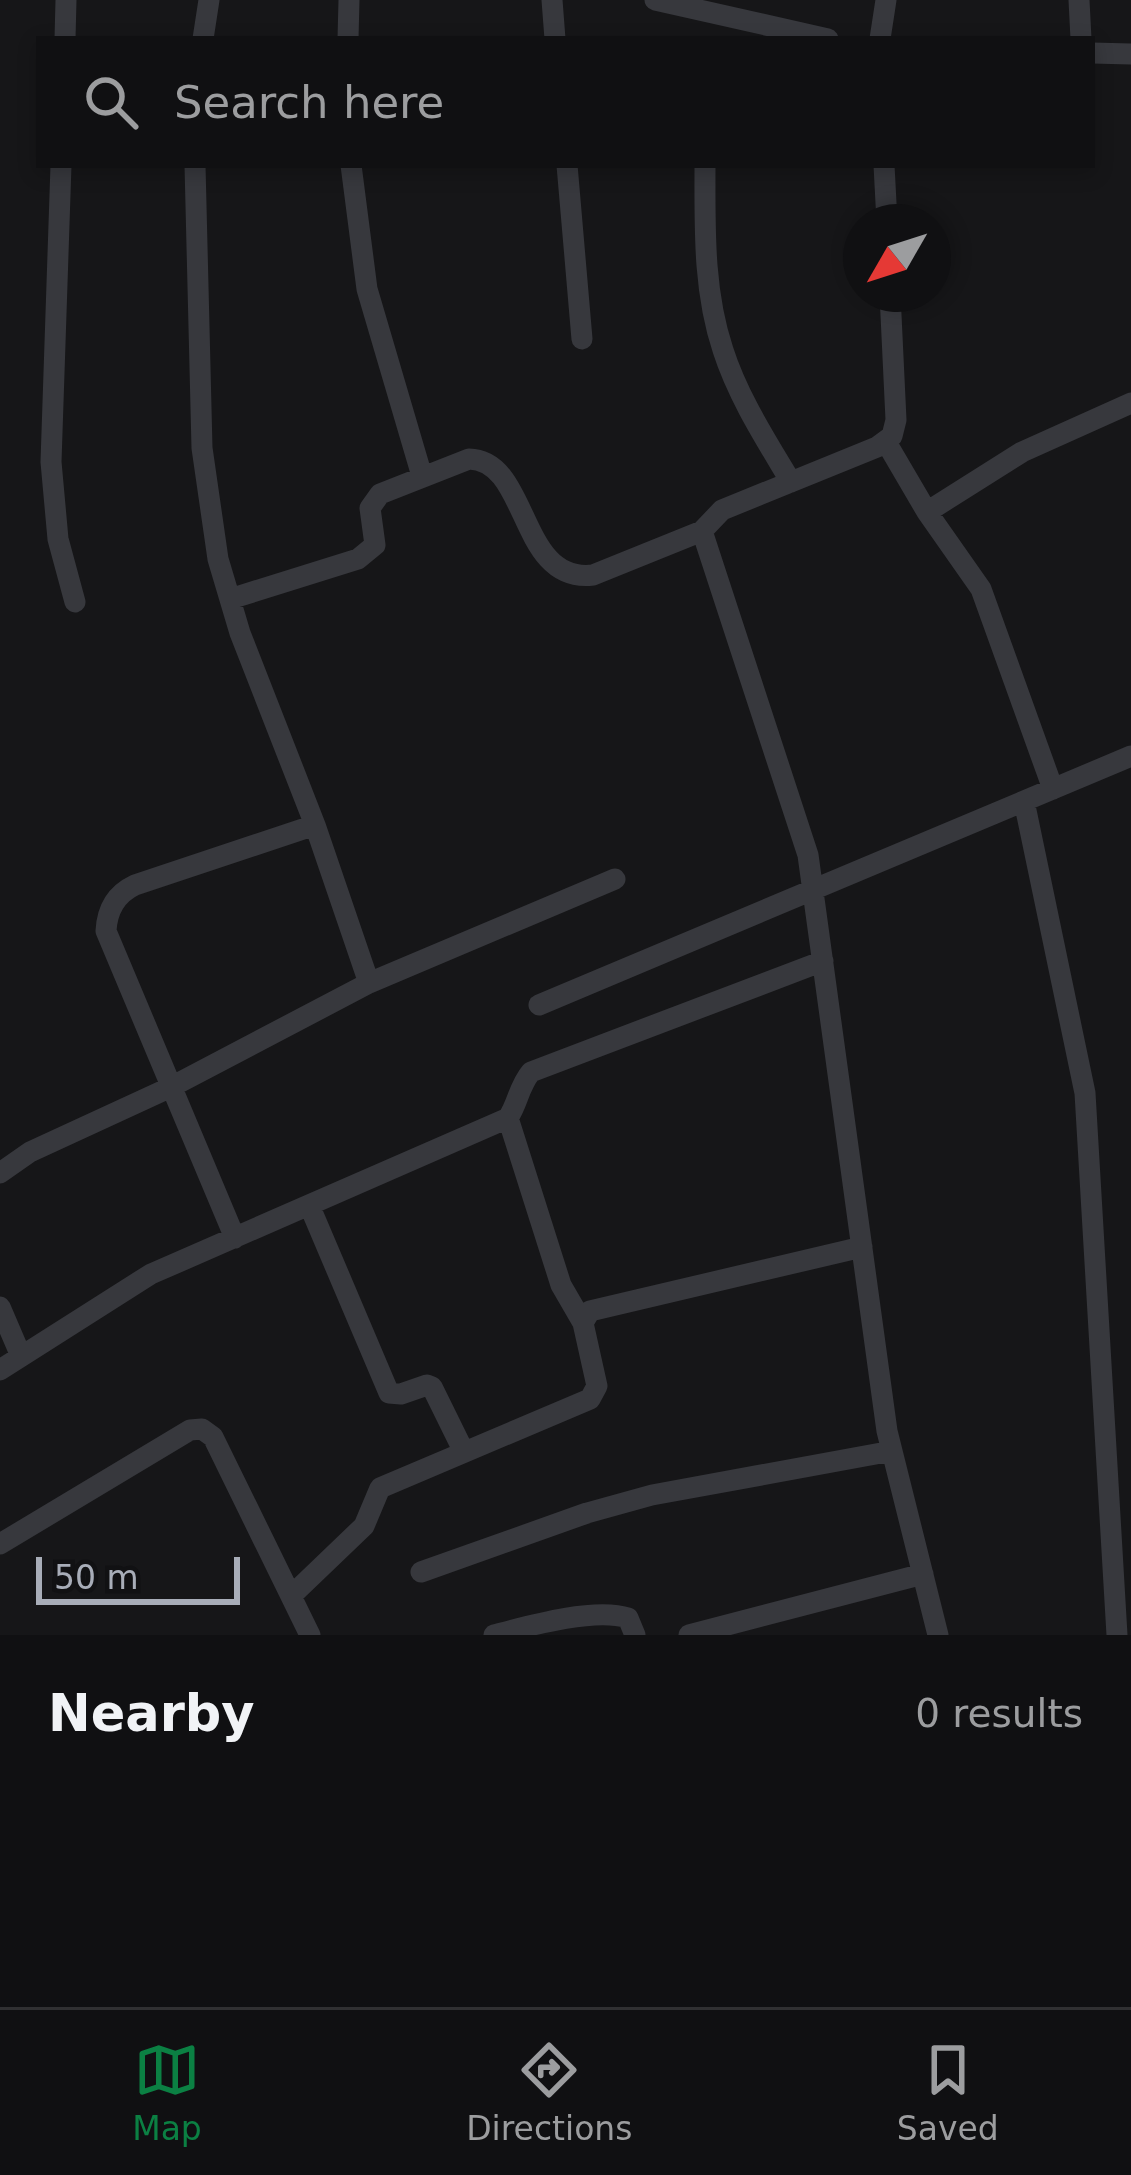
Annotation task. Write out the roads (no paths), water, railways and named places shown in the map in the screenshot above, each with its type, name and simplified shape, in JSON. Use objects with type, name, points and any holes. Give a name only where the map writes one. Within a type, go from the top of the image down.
[{"type":"street","points":[[64,36],[66,0]]},
{"type":"street","points":[[203,36],[209,0]]},
{"type":"street","points":[[348,36],[349,0]]},
{"type":"street","points":[[552,0],[555,36]]},
{"type":"street","points":[[655,0],[816,36]]},
{"type":"street","points":[[880,36],[886,0]]},
{"type":"street","points":[[1079,0],[1081,36]]},
{"type":"street","points":[[1095,53],[1131,54]]},
{"type":"street","points":[[61,168],[51,462],[58,538],[75,602]]},
{"type":"street","points":[[195,168],[202,448],[218,559],[369,983]]},
{"type":"street","points":[[351,168],[367,289],[422,476]]},
{"type":"street","points":[[567,168],[582,340]]},
{"type":"street","points":[[705,168],[707,279],[722,349],[749,411],[791,482]]},
{"type":"street","points":[[884,168],[886,204]]},
{"type":"street","points":[[230,599],[368,553],[375,545],[370,516],[380,494],[469,459],[496,469],[548,560],[576,577],[593,575],[702,531],[722,510],[886,442],[895,431],[896,420],[891,312]]},
{"type":"street","points":[[927,512],[1022,452],[1131,403]]},
{"type":"street","points":[[886,442],[981,589],[1053,789]]},
{"type":"street","points":[[702,531],[802,835],[892,1450],[938,1635]]},
{"type":"street","points":[[539,1006],[1131,756]]},
{"type":"street","points":[[1024,801],[1085,1093],[1117,1635]]},
{"type":"street","points":[[235,1238],[106,932],[106,917],[114,902],[135,885],[315,824]]},
{"type":"street","points":[[0,1173],[49,1142],[171,1087],[369,983],[615,879]]},
{"type":"street","points":[[291,1596],[364,1526],[380,1488],[582,1404],[596,1393],[583,1323],[561,1286],[508,1118],[521,1083],[531,1072],[823,961]]},
{"type":"street","points":[[0,1370],[151,1274],[508,1118]]},
{"type":"street","points":[[310,1207],[389,1393],[432,1387],[464,1452]]},
{"type":"street","points":[[583,1323],[598,1306],[862,1247]]},
{"type":"street","points":[[0,1307],[21,1356]]},
{"type":"street","points":[[0,1544],[190,1430],[202,1429],[213,1437],[310,1635]]},
{"type":"street","points":[[421,1572],[621,1503],[892,1450]]},
{"type":"street","points":[[689,1635],[923,1574]]},
{"type":"street","points":[[494,1635],[614,1614],[628,1618],[635,1635]]}]
